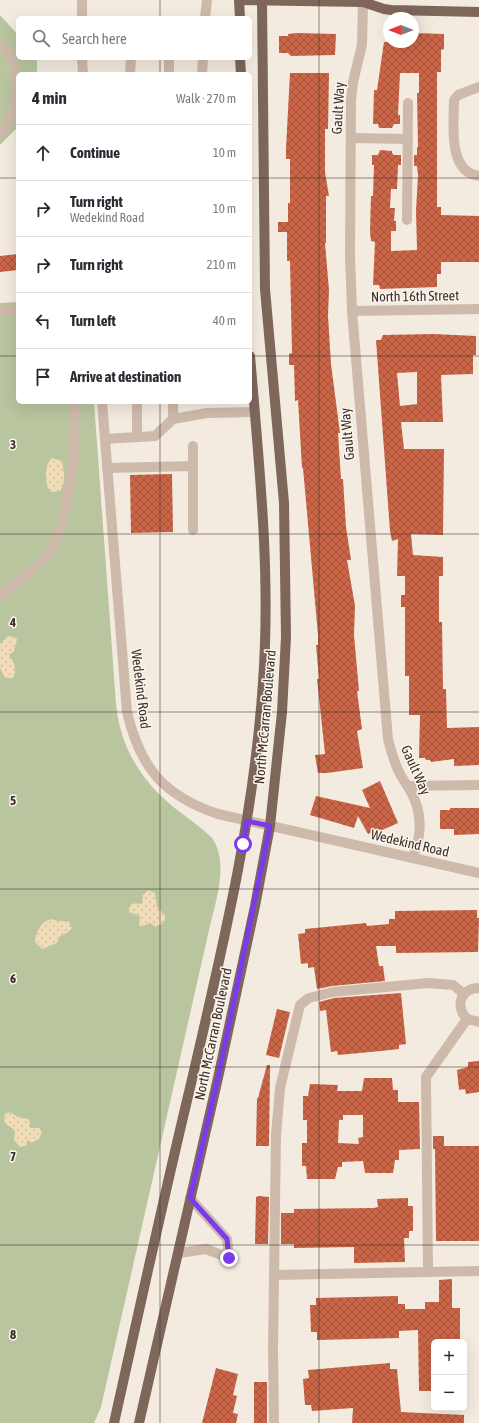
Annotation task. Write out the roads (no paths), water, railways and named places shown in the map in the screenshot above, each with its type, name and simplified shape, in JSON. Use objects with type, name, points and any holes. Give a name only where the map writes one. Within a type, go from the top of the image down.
[{"type":"main road","points":[[240,16],[239,0],[364,1],[391,10],[479,12]]},
{"type":"main road","name":"North McCarran Boulevard","points":[[139,1423],[218,1078],[270,826],[282,712],[286,637],[286,568],[284,503],[265,289],[262,0]]},
{"type":"main road","points":[[240,60],[241,72]]},
{"type":"main road","name":"North McCarran Boulevard","points":[[114,1423],[174,1154],[226,934],[247,821],[264,680],[265,628],[264,537],[252,378]]},
{"type":"street","points":[[82,0],[82,16]]},
{"type":"street","points":[[205,16],[207,0]]},
{"type":"street","points":[[234,0],[239,0]]},
{"type":"street","name":"Gault Way","points":[[364,1],[362,44],[352,82],[351,100],[350,256],[352,311],[388,738],[393,757],[417,804],[420,817],[420,834],[412,857]]},
{"type":"street","points":[[0,43],[13,62],[16,76]]},
{"type":"street","points":[[82,60],[83,72]]},
{"type":"street","points":[[130,60],[130,72]]},
{"type":"street","points":[[169,60],[169,72]]},
{"type":"street","points":[[202,72],[203,60]]},
{"type":"street","points":[[479,87],[458,95],[454,100],[454,147],[461,165],[474,176],[479,176]]},
{"type":"street","points":[[0,135],[11,117],[16,99]]},
{"type":"street","points":[[407,220],[408,103]]},
{"type":"street","points":[[350,138],[408,139]]},
{"type":"street","points":[[0,311],[16,309]]},
{"type":"street","name":"North 16th Street","points":[[352,311],[479,309]]},
{"type":"street","points":[[0,597],[42,561],[55,544],[66,499],[73,455],[74,404]]},
{"type":"street","name":"Wedekind Road","points":[[102,404],[127,712],[132,735],[143,760],[153,773],[182,799],[197,807],[218,814],[412,857],[479,874]]},
{"type":"street","points":[[137,404],[137,437]]},
{"type":"street","points":[[173,420],[174,404]]},
{"type":"street","points":[[210,413],[211,404]]},
{"type":"street","points":[[105,439],[155,436],[173,420],[210,413],[255,412]]},
{"type":"street","points":[[193,446],[193,530]]},
{"type":"street","points":[[107,468],[193,466]]},
{"type":"street","points":[[408,786],[479,785]]},
{"type":"street","points":[[274,1423],[276,1135],[280,1088],[300,1005],[309,998],[332,992],[428,983],[452,985],[464,994]]},
{"type":"street","points":[[479,988],[471,988],[464,994],[461,998],[460,1010],[467,1019],[479,1022]]},
{"type":"street","points":[[428,1272],[426,1077],[467,1019]]},
{"type":"street","points":[[179,1253],[206,1249],[229,1258],[227,1239],[190,1198]]},
{"type":"street","points":[[274,1275],[479,1271]]}]
